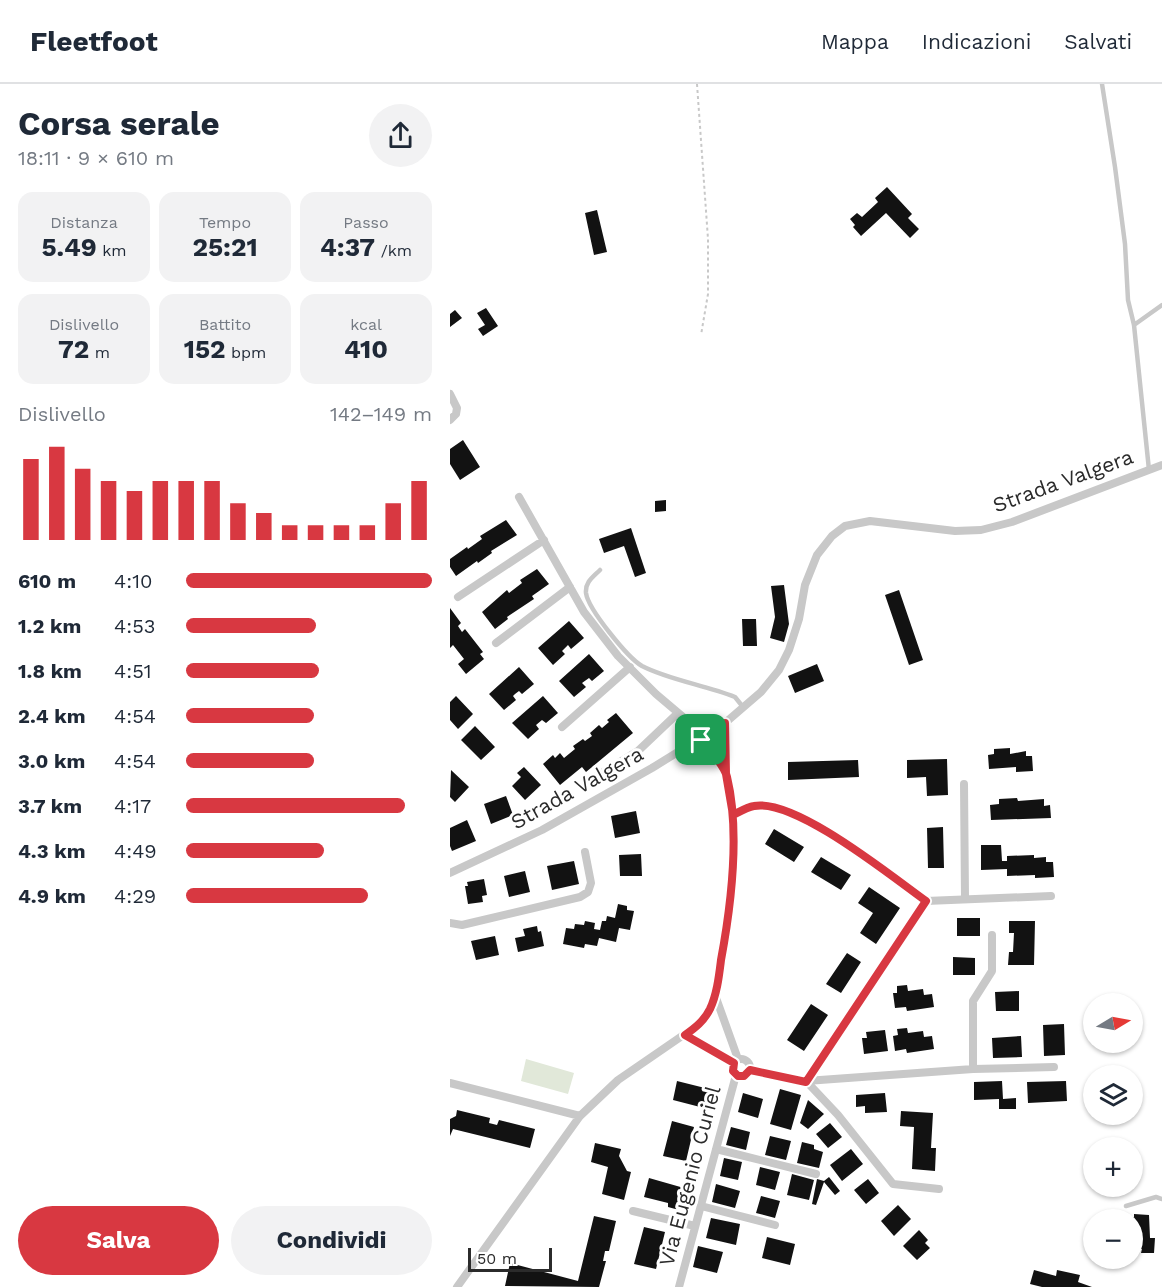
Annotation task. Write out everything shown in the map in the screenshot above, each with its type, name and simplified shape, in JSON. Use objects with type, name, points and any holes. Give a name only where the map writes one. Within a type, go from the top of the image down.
[{"type":"street","points":[[450,394],[457,408],[456,414],[450,420]]},
{"type":"street","name":"Strada Valgera","points":[[450,873],[542,830],[701,740],[761,692],[779,670],[789,650],[799,619],[805,585],[817,555],[832,536],[845,526],[870,521],[955,531],[981,530],[1012,522],[1162,465]]},
{"type":"street","points":[[519,497],[584,612],[618,656],[678,713],[726,774]]},
{"type":"street","points":[[458,597],[544,540]]},
{"type":"street","points":[[496,643],[570,587]]},
{"type":"street","points":[[562,727],[630,667]]},
{"type":"street","points":[[587,782],[638,751],[678,713]]},
{"type":"street","points":[[458,1287],[580,1116],[618,1080],[699,1025],[709,1011],[715,995],[726,930],[733,853],[733,815],[726,774],[725,723]]},
{"type":"street","points":[[964,784],[965,898]]},
{"type":"street","points":[[733,815],[754,806],[779,807],[814,823],[926,901],[1051,896]]},
{"type":"street","points":[[450,923],[462,925],[580,897],[588,892],[591,883],[585,852]]},
{"type":"street","points":[[926,901],[806,1082],[838,1115],[894,1184],[939,1189]]},
{"type":"street","points":[[973,1069],[973,1001],[992,971],[992,935]]},
{"type":"street","points":[[685,1035],[736,1061],[746,1060],[750,1065],[750,1070],[744,1076],[736,1075],[733,1071],[736,1061],[715,995]]},
{"type":"street","name":"Via Eugenio Curiel","points":[[750,1070],[806,1082],[973,1069],[1054,1067]]},
{"type":"street","name":"Via Eugenio Curiel","points":[[679,1287],[736,1075]]},
{"type":"street","points":[[450,1083],[580,1116]]},
{"type":"street","points":[[716,1149],[816,1173]]},
{"type":"street","points":[[701,1206],[775,1225]]},
{"type":"street","points":[[633,1211],[695,1226]]},
{"type":"lane","points":[[1102,84],[1122,222],[1128,300],[1134,326],[1149,470]]},
{"type":"lane","points":[[1134,326],[1162,305]]},
{"type":"lane","points":[[600,570],[588,581],[586,593],[592,607],[630,658],[654,671],[735,696],[743,707]]},
{"type":"lane","points":[[1126,1206],[1156,1197],[1162,1199]]},
{"type":"path","points":[[697,84],[708,239],[708,294],[701,335]]},
{"type":"green space","points":[[526,1059],[574,1073],[568,1094],[521,1081]]},
{"type":"building","points":[[887,187],[912,214],[908,218],[919,229],[910,238],[886,213],[861,236],[853,227],[855,225],[850,219],[857,213],[862,217],[878,202],[875,198]]},
{"type":"building","points":[[597,210],[607,252],[594,255],[585,213]]},
{"type":"building","points":[[486,308],[498,326],[483,336],[478,329],[485,325],[477,313]]},
{"type":"building","points":[[455,310],[462,318],[450,327],[450,314]]},
{"type":"building","points":[[463,440],[480,467],[460,480],[450,464],[450,449]]},
{"type":"building","points":[[666,500],[666,511],[655,512],[655,501]]},
{"type":"building","points":[[506,520],[517,535],[456,576],[450,567],[450,559],[467,547],[468,549],[482,539],[480,536]]},
{"type":"building","points":[[631,528],[646,573],[635,577],[624,546],[604,553],[599,539]]},
{"type":"building","points":[[537,569],[549,584],[532,596],[534,599],[507,617],[508,619],[495,629],[482,612],[507,590],[509,593],[522,583],[520,580]]},
{"type":"building","points":[[784,585],[789,624],[784,642],[770,638],[775,617],[771,586]]},
{"type":"building","points":[[899,590],[923,660],[909,665],[885,595]]},
{"type":"building","points":[[450,608],[461,623],[458,626],[462,632],[465,629],[483,652],[480,654],[484,659],[466,674],[458,664],[464,659],[453,645],[450,648]]},
{"type":"building","points":[[742,619],[756,619],[757,646],[743,646]]},
{"type":"building","points":[[569,621],[584,638],[571,649],[568,645],[562,651],[565,654],[553,665],[538,648]]},
{"type":"building","points":[[589,654],[604,671],[592,681],[589,678],[582,683],[586,687],[574,697],[559,681]]},
{"type":"building","points":[[817,664],[824,681],[795,693],[788,676]]},
{"type":"building","points":[[519,667],[534,684],[522,694],[519,691],[515,694],[513,696],[516,700],[504,710],[489,694]]},
{"type":"building","points":[[456,696],[473,714],[458,729],[450,720],[450,702]]},
{"type":"building","points":[[543,696],[558,713],[546,723],[542,720],[536,725],[539,729],[528,739],[512,723]]},
{"type":"building","points":[[616,713],[633,733],[586,772],[582,767],[560,785],[543,764],[553,755],[555,758],[560,753],[564,758],[575,749],[573,746],[592,736],[590,733],[599,725],[602,728],[609,722],[607,720]]},
{"type":"building","points":[[475,726],[495,747],[481,760],[461,740]]},
{"type":"building","points":[[1010,748],[1010,754],[1026,751],[1026,756],[1032,756],[1033,771],[1016,772],[1016,767],[989,769],[988,755],[994,754],[994,749]]},
{"type":"building","points":[[947,759],[948,795],[927,796],[926,777],[907,778],[907,760]]},
{"type":"building","points":[[858,760],[859,777],[788,780],[788,762]]},
{"type":"building","points":[[524,767],[541,785],[525,800],[512,786],[521,777],[517,773]]},
{"type":"building","points":[[451,770],[469,787],[455,802],[450,797]]},
{"type":"building","points":[[506,796],[513,815],[491,824],[484,804]]},
{"type":"building","points":[[1017,798],[1018,801],[1044,799],[1044,806],[1050,805],[1051,818],[991,820],[990,805],[999,804],[999,799]]},
{"type":"building","points":[[636,811],[640,833],[615,838],[611,816]]},
{"type":"building","points":[[467,820],[476,841],[452,851],[450,828]]},
{"type":"building","points":[[943,827],[944,868],[928,868],[927,828]]},
{"type":"building","points":[[774,829],[804,847],[794,862],[765,844]]},
{"type":"building","points":[[981,845],[1001,845],[1002,861],[1007,861],[1007,856],[1046,857],[1046,862],[1053,862],[1054,877],[1007,876],[1007,869],[981,870]]},
{"type":"building","points":[[641,854],[642,876],[620,876],[619,855]]},
{"type":"building","points":[[821,857],[851,875],[841,890],[811,872]]},
{"type":"building","points":[[574,861],[579,884],[552,890],[547,866]]},
{"type":"building","points":[[525,871],[530,892],[509,897],[504,876]]},
{"type":"building","points":[[484,879],[487,895],[482,896],[483,902],[468,904],[465,886],[468,886],[467,882]]},
{"type":"building","points":[[869,887],[900,908],[876,944],[860,933],[873,913],[858,903]]},
{"type":"building","points":[[618,904],[627,906],[627,910],[634,911],[630,930],[619,928],[616,942],[599,938],[597,946],[585,944],[584,948],[563,944],[566,928],[574,929],[575,924],[584,925],[585,921],[595,923],[594,929],[600,930],[602,921],[606,921],[607,916],[615,918]]},
{"type":"building","points":[[957,918],[980,918],[980,936],[957,936]]},
{"type":"building","points":[[1009,921],[1035,921],[1034,965],[1008,965],[1009,952],[1013,952],[1014,933],[1009,933]]},
{"type":"building","points":[[537,926],[538,932],[541,931],[544,946],[518,952],[515,938],[525,936],[523,929]]},
{"type":"building","points":[[495,936],[499,955],[476,960],[471,941]]},
{"type":"building","points":[[847,953],[861,962],[841,993],[826,984]]},
{"type":"building","points":[[953,957],[975,958],[975,975],[953,975]]},
{"type":"building","points":[[907,985],[908,991],[923,989],[924,995],[932,994],[934,1007],[907,1011],[906,1007],[895,1008],[893,993],[897,993],[897,986]]},
{"type":"building","points":[[1019,991],[1019,1011],[996,1011],[995,992]]},
{"type":"building","points":[[811,1004],[828,1015],[804,1051],[787,1040]]},
{"type":"building","points":[[1064,1024],[1065,1055],[1044,1056],[1043,1025]]},
{"type":"building","points":[[907,1028],[908,1033],[923,1031],[924,1037],[932,1036],[934,1049],[907,1053],[906,1049],[895,1051],[893,1036],[898,1035],[897,1029]]},
{"type":"building","points":[[885,1030],[888,1051],[864,1054],[862,1038],[867,1038],[866,1032]]},
{"type":"building","points":[[1021,1036],[1022,1057],[993,1058],[992,1038]]},
{"type":"building","points":[[677,1081],[709,1089],[704,1108],[673,1100]]},
{"type":"building","points":[[1002,1081],[1003,1099],[1016,1098],[1016,1109],[999,1109],[999,1099],[974,1100],[974,1082]]},
{"type":"building","points":[[1066,1081],[1067,1101],[1028,1103],[1027,1082]]},
{"type":"building","points":[[780,1089],[801,1095],[791,1130],[770,1124]]},
{"type":"building","points":[[743,1093],[763,1099],[758,1118],[738,1112]]},
{"type":"building","points":[[885,1093],[887,1112],[865,1113],[865,1106],[856,1107],[856,1095]]},
{"type":"building","points":[[808,1100],[824,1114],[808,1129],[800,1123]]},
{"type":"building","points":[[457,1110],[490,1118],[489,1123],[497,1125],[499,1120],[535,1129],[530,1148],[453,1129],[450,1136],[450,1119],[456,1116]]},
{"type":"building","points":[[901,1111],[933,1113],[931,1148],[936,1148],[935,1171],[912,1169],[914,1127],[900,1126]]},
{"type":"building","points":[[672,1121],[694,1127],[686,1161],[663,1156]]},
{"type":"building","points":[[830,1123],[842,1137],[828,1148],[816,1134]]},
{"type":"building","points":[[731,1127],[750,1132],[746,1150],[726,1145]]},
{"type":"building","points":[[770,1136],[791,1141],[786,1160],[765,1155]]},
{"type":"building","points":[[802,1142],[814,1145],[814,1149],[823,1152],[819,1168],[797,1163]]},
{"type":"building","points":[[595,1143],[621,1149],[619,1156],[627,1171],[631,1172],[624,1200],[602,1194],[608,1167],[591,1162]]},
{"type":"building","points":[[851,1149],[863,1164],[842,1181],[830,1165]]},
{"type":"building","points":[[724,1158],[742,1162],[738,1180],[720,1176]]},
{"type":"building","points":[[760,1167],[780,1172],[775,1190],[756,1185]]},
{"type":"building","points":[[792,1174],[814,1180],[809,1200],[787,1195]]},
{"type":"building","points":[[829,1177],[840,1191],[835,1195],[824,1182],[816,1205],[812,1204],[817,1179],[824,1181]]},
{"type":"building","points":[[649,1178],[684,1188],[679,1210],[668,1207],[668,1203],[644,1197]]},
{"type":"building","points":[[868,1179],[879,1193],[866,1204],[854,1190]]},
{"type":"building","points":[[716,1184],[740,1191],[735,1208],[712,1202]]},
{"type":"building","points":[[761,1196],[780,1201],[775,1218],[756,1213]]},
{"type":"building","points":[[898,1205],[911,1219],[894,1236],[881,1221]]},
{"type":"building","points":[[1143,1215],[1149,1215],[1150,1238],[1155,1238],[1154,1253],[1143,1253]]},
{"type":"building","points":[[594,1216],[616,1221],[609,1251],[605,1251],[603,1261],[606,1261],[599,1287],[505,1286],[510,1263],[578,1281]]},
{"type":"building","points":[[711,1218],[740,1224],[736,1245],[706,1238]]},
{"type":"building","points":[[644,1227],[665,1232],[656,1269],[634,1264]]},
{"type":"building","points":[[919,1230],[928,1240],[925,1243],[930,1248],[917,1260],[903,1246]]},
{"type":"building","points":[[767,1237],[795,1244],[790,1265],[762,1258]]},
{"type":"building","points":[[698,1246],[723,1252],[717,1273],[693,1267]]},
{"type":"building","points":[[1034,1270],[1056,1276],[1057,1270],[1080,1275],[1078,1282],[1092,1287],[1042,1287],[1030,1284]]},
{"type":"route","points":[[701,740],[725,723],[726,774],[733,815],[754,806],[779,807],[814,823],[926,901],[806,1082],[750,1070],[744,1076],[738,1076],[733,1071],[734,1063],[685,1035],[699,1025],[709,1011],[715,995],[725,942],[733,853],[733,815],[726,774],[701,740]]}]
